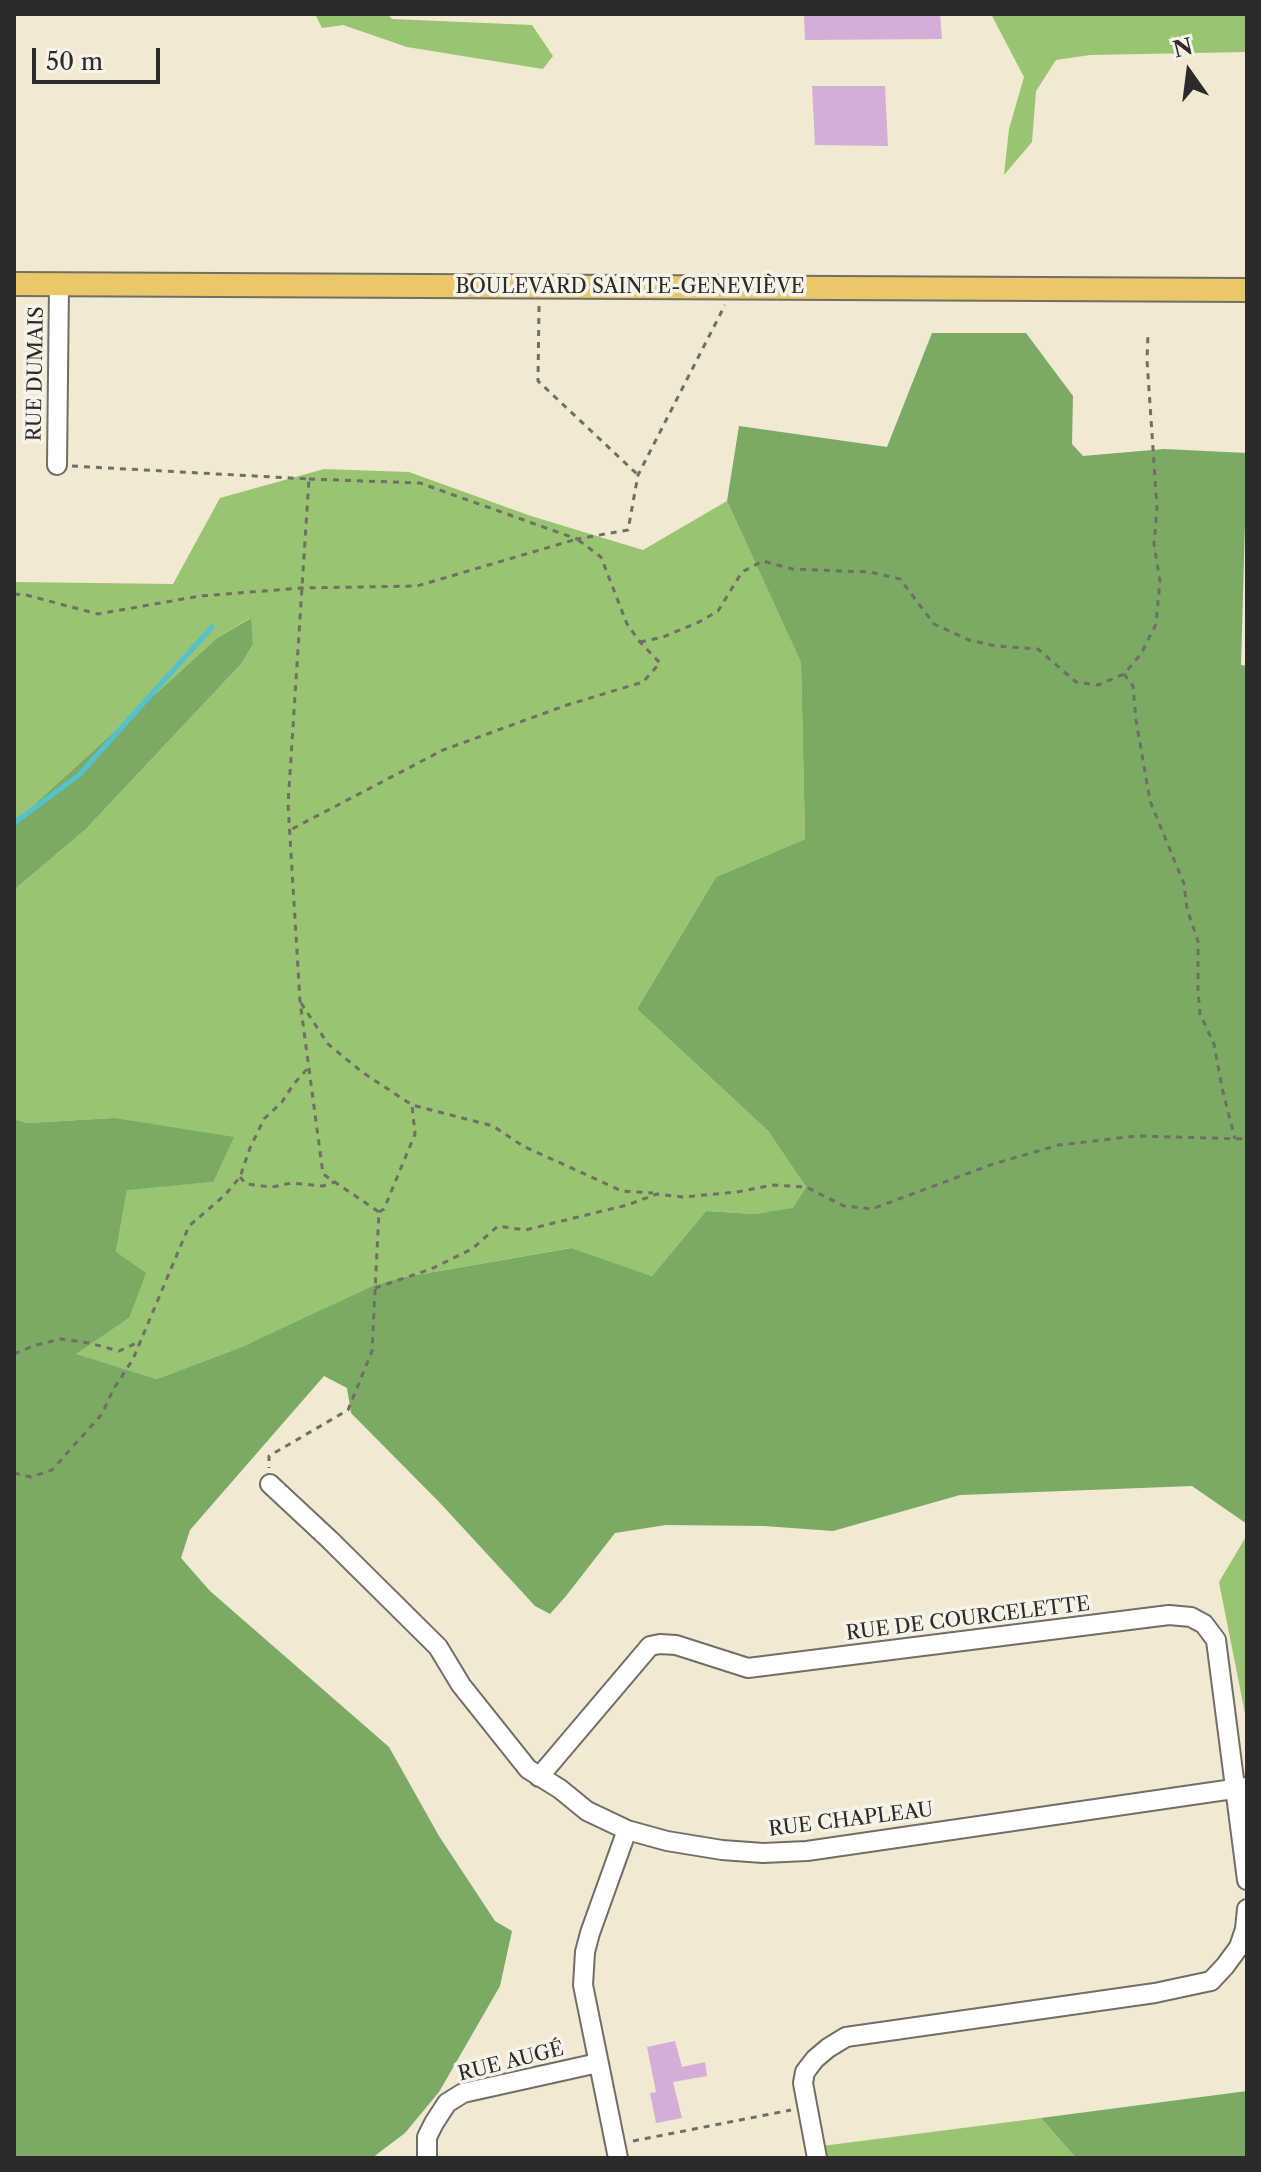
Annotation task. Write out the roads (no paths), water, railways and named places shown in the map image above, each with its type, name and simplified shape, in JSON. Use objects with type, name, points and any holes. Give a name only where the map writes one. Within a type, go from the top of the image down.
[{"type":"main road","name":"BOULEVARD SAINTE-GENEVIÈVE","points":[[14,284],[1247,290]]},
{"type":"street","name":"RUE DUMAIS","points":[[57,465],[59,285]]},
{"type":"street","name":"RUE CHAPLEAU","points":[[270,1484],[438,1647],[469,1696],[528,1769],[587,1811],[627,1830],[667,1841],[722,1850],[763,1853],[807,1851],[1240,1788]]},
{"type":"street","name":"RUE DE COURCELETTE","points":[[539,1777],[650,1646],[676,1645],[748,1668],[1169,1615],[1191,1617],[1204,1624],[1216,1640],[1240,1788],[1247,1880]]},
{"type":"street","points":[[617,2151],[583,1985],[585,1952],[627,1830]]},
{"type":"street","points":[[817,2158],[806,2107],[805,2072],[815,2059],[846,2037],[1155,1993],[1211,1981],[1239,1947],[1247,1909]]},
{"type":"street","name":"RUE AUGÉ","points":[[427,2158],[427,2137],[434,2123],[447,2103],[463,2093],[598,2063]]},
{"type":"waterway","points":[[14,823],[79,775],[212,627]]}]
